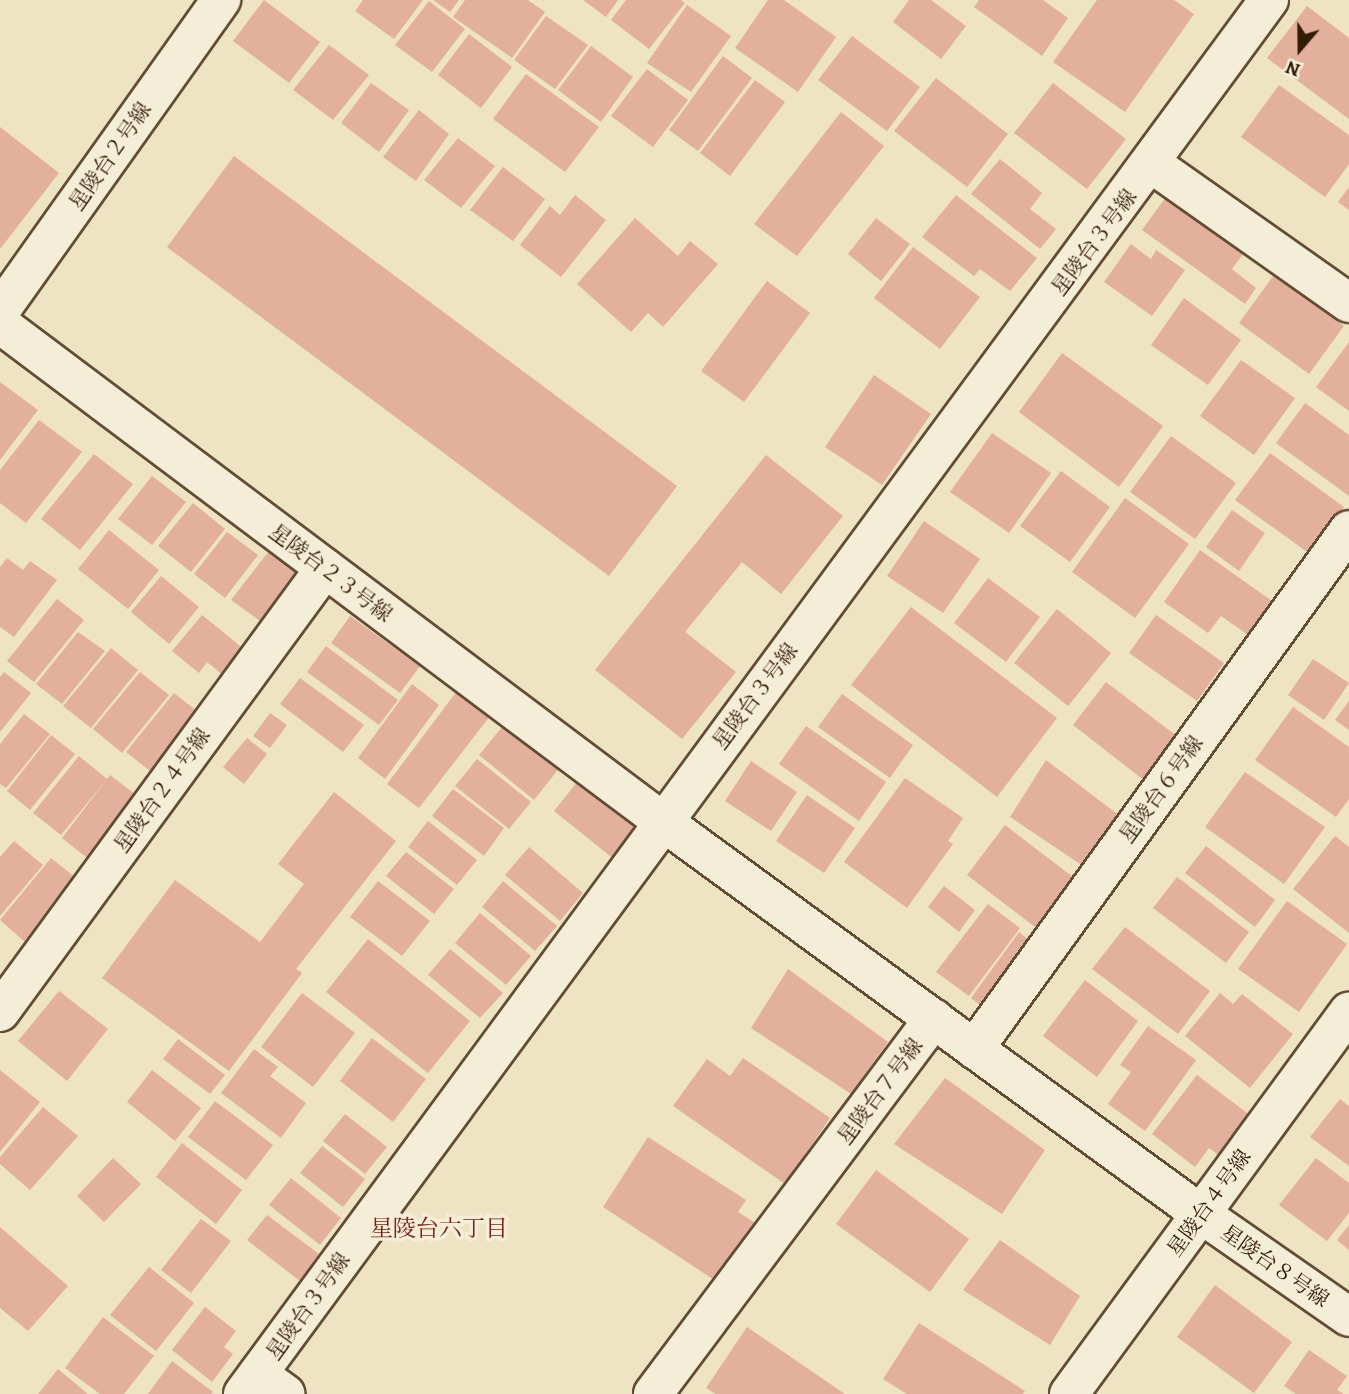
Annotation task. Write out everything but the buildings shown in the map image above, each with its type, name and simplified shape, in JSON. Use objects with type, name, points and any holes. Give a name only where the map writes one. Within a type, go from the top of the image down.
[{"type":"street","name":"星陵台２号線","points":[[0,311],[221,0]]},
{"type":"street","name":"星陵台３号線","points":[[262,1387],[662,821],[1152,164],[1269,0]]},
{"type":"street","points":[[1152,164],[1349,303]]},
{"type":"street","name":"星陵台２３号線","points":[[0,324],[662,821],[934,1019]]},
{"type":"street","name":"星陵台６号線","points":[[974,1049],[1349,530]]},
{"type":"street","name":"星陵台２４号線","points":[[0,1012],[324,568]]},
{"type":"street","name":"星陵台４号線","points":[[1069,1394],[1349,1012]]},
{"type":"street","name":"星陵台７号線","points":[[653,1394],[934,1019],[1201,1214]]},
{"type":"street","name":"星陵台８号線","points":[[1201,1214],[1349,1317]]},
{"type":"district","name":"星陵台六丁目","points":[[439,1229]]}]
